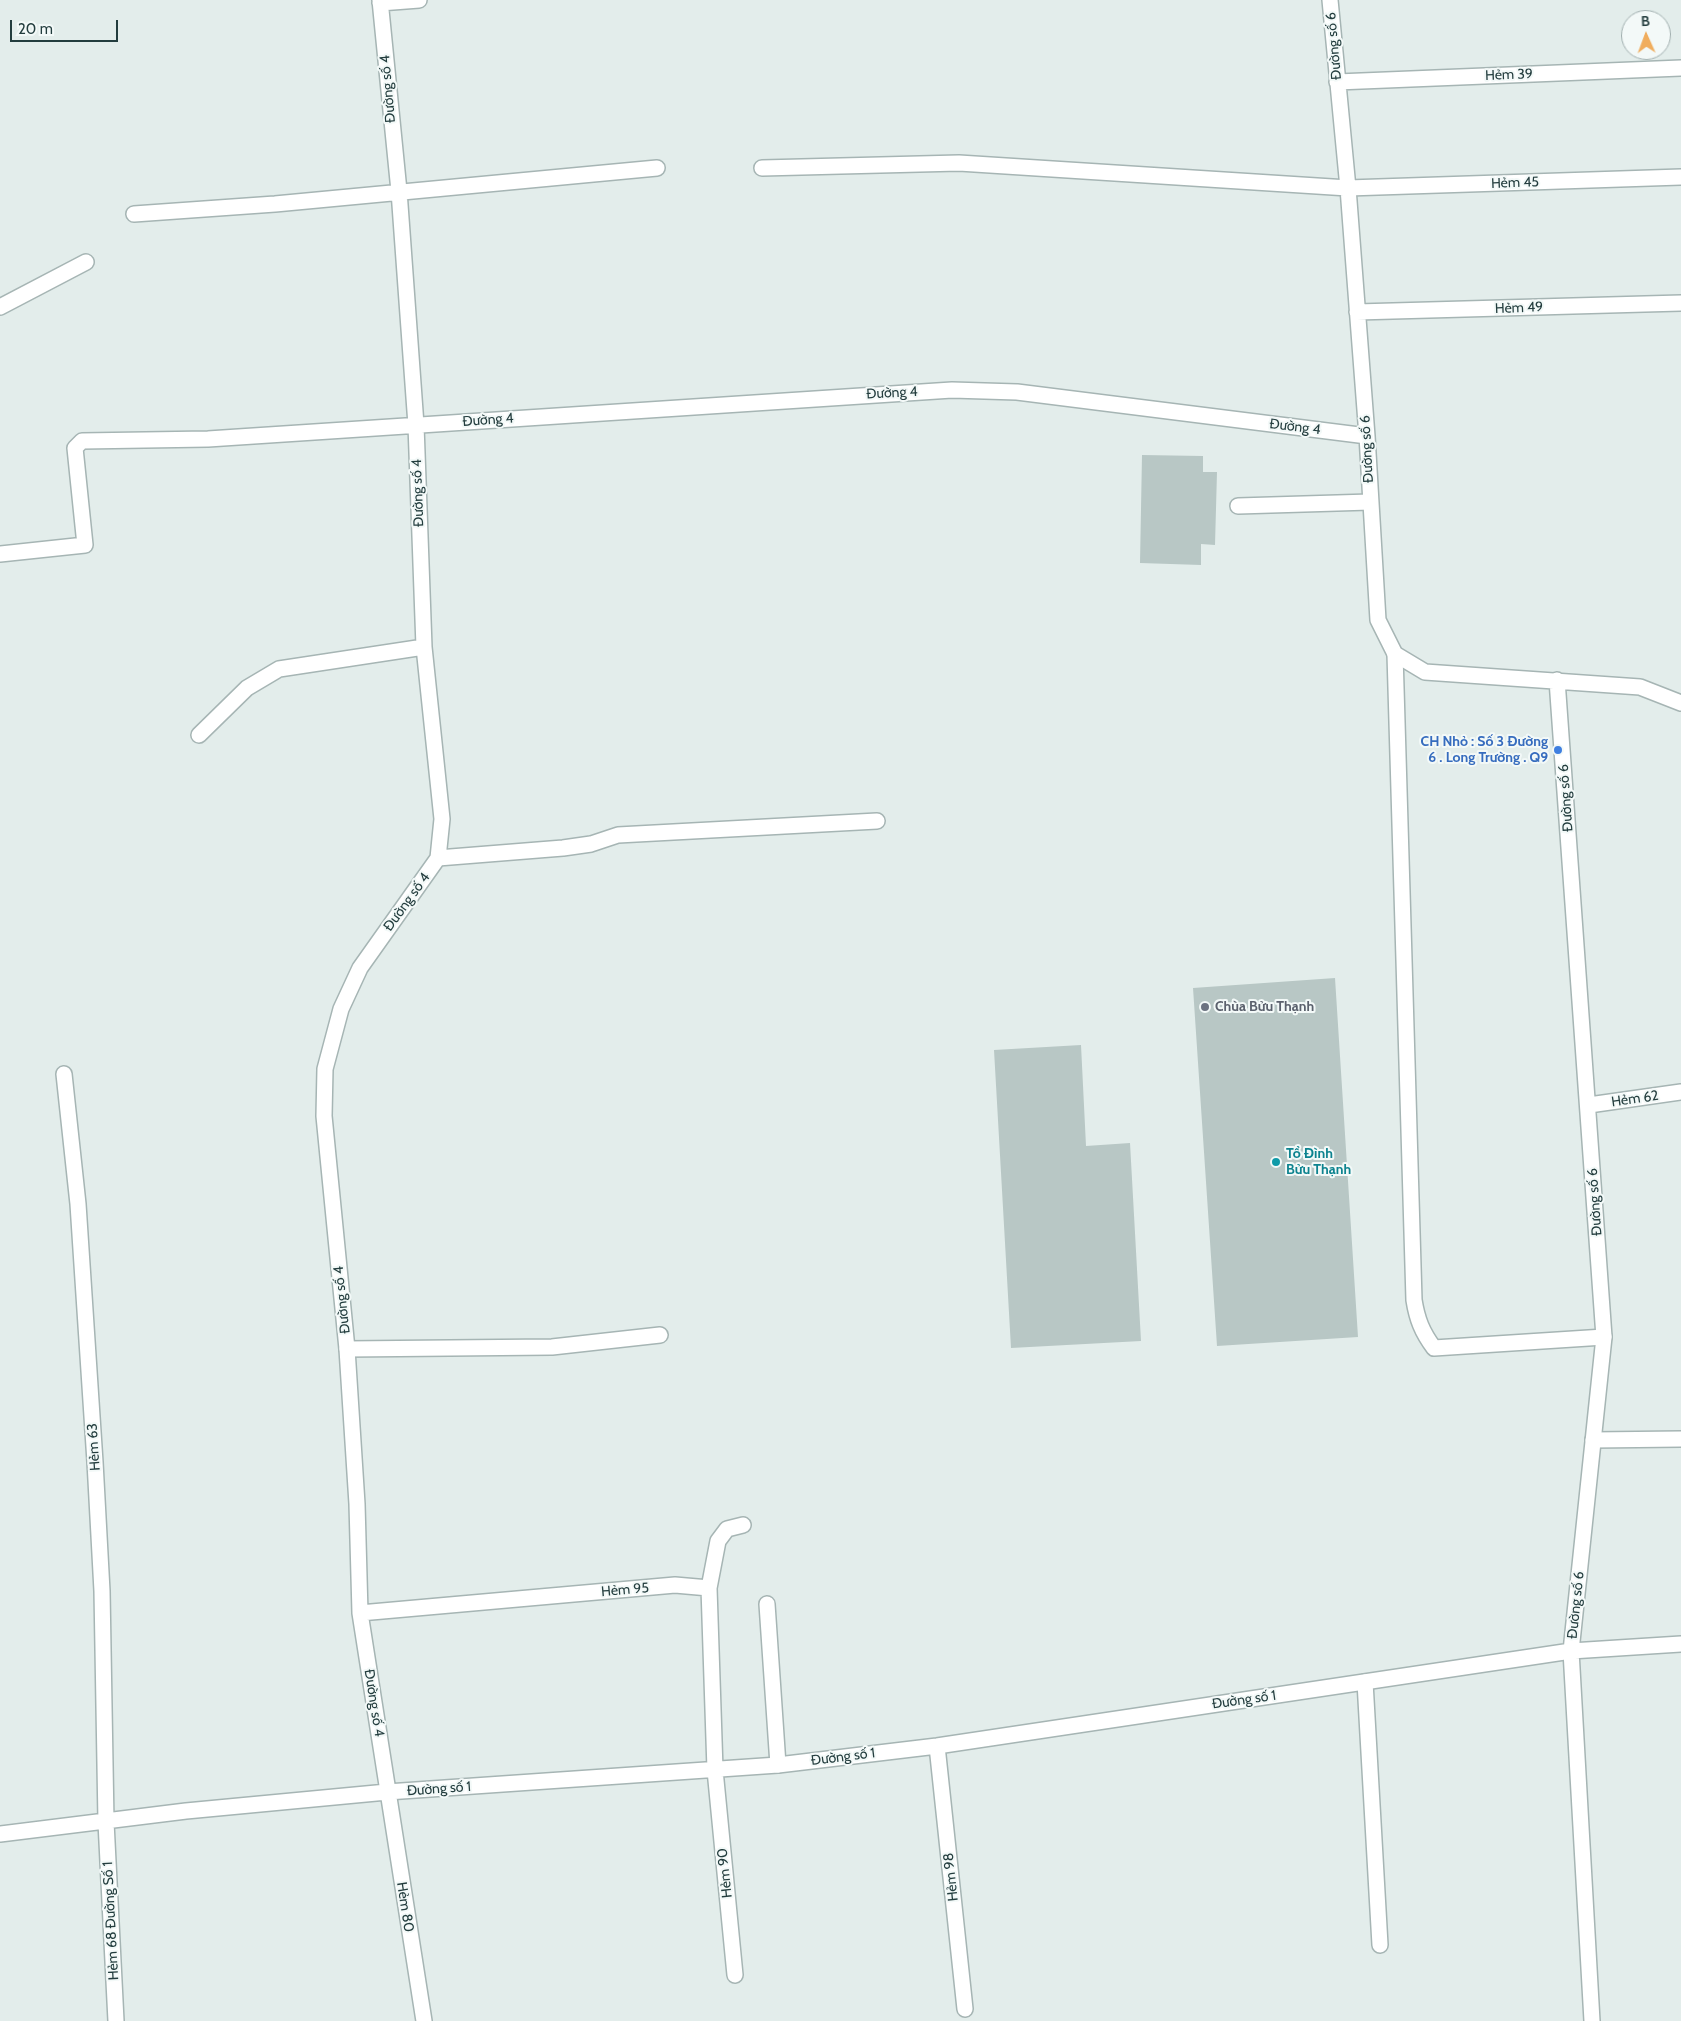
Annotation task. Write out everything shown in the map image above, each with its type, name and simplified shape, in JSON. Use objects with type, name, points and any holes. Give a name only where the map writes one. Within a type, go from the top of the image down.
[{"type":"street","points":[[380,2],[419,0]]},
{"type":"street","name":"Đường số 6","points":[[1330,0],[1348,188],[1367,436],[1378,620],[1395,654]]},
{"type":"street","name":"Đường số 4","points":[[380,2],[398,191],[416,425],[424,647],[442,819],[438,858],[360,968],[341,1009],[324,1069],[324,1116],[347,1349],[357,1504],[360,1613],[387,1792]]},
{"type":"street","name":"Hẻm 39","points":[[1337,82],[1681,68]]},
{"type":"street","name":"Hẻm 45","points":[[762,168],[958,163],[1348,188],[1681,177]]},
{"type":"street","points":[[134,214],[275,204],[657,168]]},
{"type":"street","points":[[0,307],[86,262]]},
{"type":"street","name":"Hẻm 49","points":[[1357,312],[1681,303]]},
{"type":"street","name":"Đường 4","points":[[0,554],[85,545],[75,452],[77,445],[82,441],[208,439],[952,390],[1016,392],[1367,436]]},
{"type":"street","points":[[1238,506],[1370,502]]},
{"type":"street","points":[[199,735],[246,688],[279,670],[424,647]]},
{"type":"street","points":[[1395,654],[1425,672],[1640,687],[1681,703]]},
{"type":"street","points":[[1395,654],[1414,1300],[1417,1320],[1434,1348],[1604,1338]]},
{"type":"street","name":"Đường số 6","points":[[1557,680],[1589,1106],[1604,1338],[1571,1651],[1592,2021]]},
{"type":"street","points":[[438,858],[563,848],[591,844],[618,835],[878,821]]},
{"type":"street","name":"Hẻm 63","points":[[64,1074],[78,1204],[96,1482],[102,1591],[106,1822]]},
{"type":"street","name":"Hẻm 62","points":[[1589,1106],[1681,1092]]},
{"type":"street","points":[[347,1349],[552,1347],[660,1335]]},
{"type":"street","points":[[1593,1440],[1681,1439]]},
{"type":"street","points":[[715,1770],[709,1588],[718,1541],[727,1529],[743,1525]]},
{"type":"street","name":"Hẻm 95","points":[[360,1613],[675,1585],[709,1588]]},
{"type":"street","points":[[767,1604],[778,1765]]},
{"type":"street","name":"Đường số 1","points":[[0,1834],[196,1810],[387,1792],[778,1765],[937,1746],[1571,1651],[1681,1644]]},
{"type":"street","points":[[1365,1682],[1380,1946]]},
{"type":"street","name":"Hẻm 98","points":[[937,1746],[965,2009]]},
{"type":"street","name":"Hẻm 90","points":[[715,1770],[736,1975]]},
{"type":"street","name":"Hẻm 80","points":[[387,1792],[424,2021]]},
{"type":"street","name":"Hẻm 68 Đường Số 1","points":[[106,1822],[116,2021]]},
{"type":"building","points":[[1142,455],[1203,456],[1203,472],[1217,472],[1215,545],[1201,544],[1201,565],[1140,563]]},
{"type":"building","name":"Tổ Đình Bửu Thạnh","points":[[1335,978],[1358,1337],[1217,1346],[1193,988]]},
{"type":"building","points":[[1081,1045],[1086,1146],[1130,1143],[1141,1341],[1011,1348],[994,1050]]},
{"type":"place","name":"CH Nhỏ : Số 3 Đường 6 . Long Trường . Q9","points":[[1558,750]]},
{"type":"place","name":"Chùa Bửu Thạnh","points":[[1205,1007]]},
{"type":"place","name":"Tổ Đình Bửu Thạnh","points":[[1276,1162]]}]
